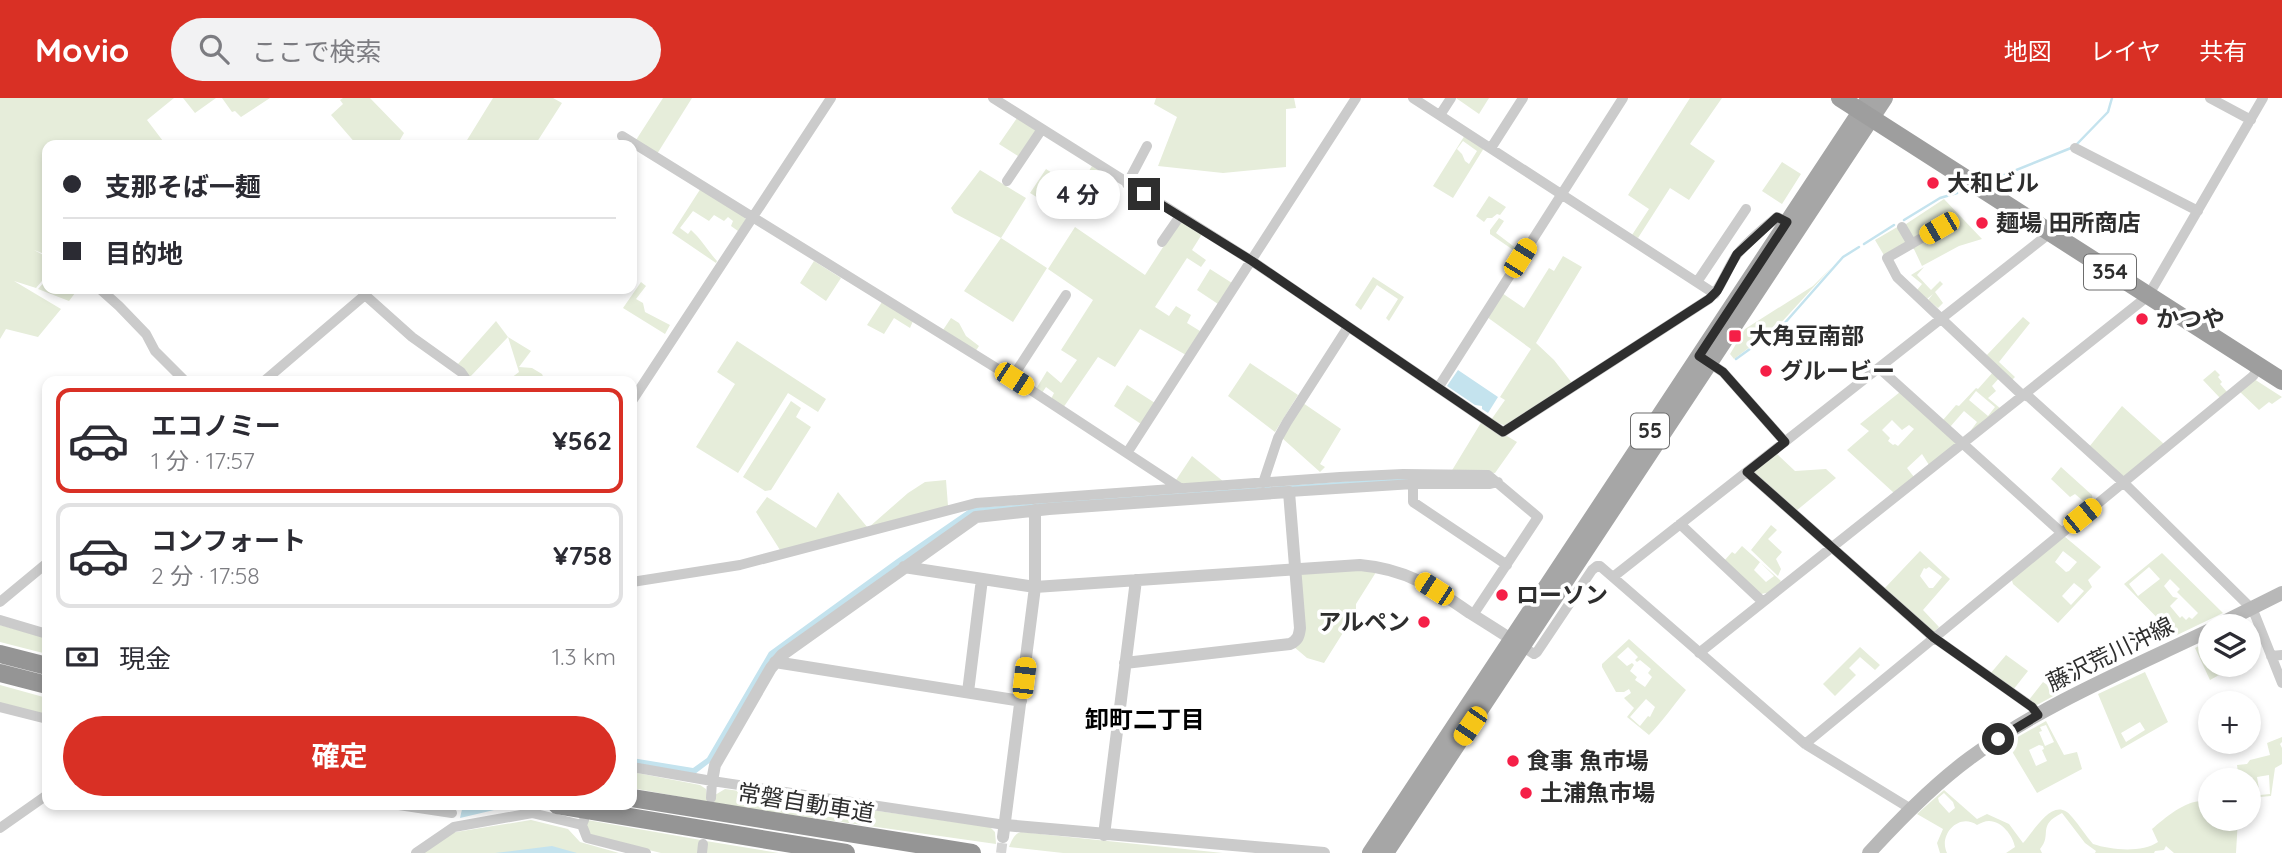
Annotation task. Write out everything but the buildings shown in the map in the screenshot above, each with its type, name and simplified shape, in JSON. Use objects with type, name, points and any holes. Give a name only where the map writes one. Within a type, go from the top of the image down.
[{"type":"highway","name":"354","points":[[1840,98],[1867,109],[2050,233],[2282,381]]},
{"type":"highway","points":[[0,654],[42,665]]},
{"type":"highway","points":[[0,673],[42,684]]},
{"type":"highway","name":"常磐自動車道","points":[[637,799],[972,853]]},
{"type":"highway","name":"常磐自動車道","points":[[567,810],[583,818],[846,853]]},
{"type":"main road","name":"55","points":[[1370,853],[1450,743],[1517,643],[1705,360],[1867,109],[1885,98]]},
{"type":"main road","points":[[2242,614],[2282,593]]},
{"type":"main road","name":"藤沢荒川沖線","points":[[1869,853],[1911,809],[1968,759],[2038,715],[2198,635]]},
{"type":"main road","name":"55","points":[[1385,853],[1450,743]]},
{"type":"street","points":[[637,393],[831,98]]},
{"type":"street","points":[[993,98],[1252,261],[1503,432],[1715,294],[1737,254],[1777,217],[1793,225]]},
{"type":"street","points":[[1127,453],[1356,98]]},
{"type":"street","points":[[1413,98],[1715,294]]},
{"type":"street","points":[[1440,115],[1451,98]]},
{"type":"street","points":[[1491,148],[1523,98]]},
{"type":"street","points":[[1438,387],[1623,98]]},
{"type":"street","points":[[2210,98],[2251,120]]},
{"type":"street","points":[[1699,653],[2148,296],[2263,98]]},
{"type":"street","points":[[1007,181],[1042,129]]},
{"type":"street","points":[[622,136],[627,140]]},
{"type":"street","points":[[1127,184],[1147,146]]},
{"type":"street","points":[[637,147],[1012,378],[1180,488]]},
{"type":"street","points":[[2075,148],[2198,211]]},
{"type":"street","points":[[1697,282],[1746,209]]},
{"type":"street","points":[[1162,242],[1180,216]]},
{"type":"street","points":[[1902,227],[1912,244]]},
{"type":"street","points":[[1939,228],[1887,258],[1897,277],[2124,483],[2252,609],[2277,656],[2282,683]]},
{"type":"street","points":[[1613,577],[2050,233]]},
{"type":"street","points":[[106,294],[146,334],[155,351],[180,376]]},
{"type":"street","points":[[270,376],[365,295],[412,337],[464,376]]},
{"type":"street","points":[[1012,378],[1066,295]]},
{"type":"street","points":[[1263,483],[1278,438],[1292,412],[1348,327]]},
{"type":"street","points":[[1705,360],[1723,372],[1785,442]]},
{"type":"street","points":[[1805,744],[2253,376],[2259,367]]},
{"type":"street","points":[[1879,368],[2062,533]]},
{"type":"street","points":[[1747,472],[1933,637],[2032,707],[2038,715]]},
{"type":"street","points":[[637,581],[740,565],[976,503],[1403,474],[1488,475],[1538,517],[1474,615]]},
{"type":"street","points":[[711,799],[715,765],[775,662],[976,517],[1035,510],[1289,492],[1497,482]]},
{"type":"street","points":[[1413,484],[1413,502],[1507,565]]},
{"type":"street","points":[[1125,663],[1295,642],[1300,628],[1289,492]]},
{"type":"street","points":[[1004,831],[1035,587],[1035,510]]},
{"type":"street","points":[[1680,524],[1763,601]]},
{"type":"street","points":[[904,567],[1035,587],[1360,565],[1380,567],[1423,581],[1534,654],[1597,566],[1600,566],[1805,744],[1911,809]]},
{"type":"street","points":[[0,602],[42,567]]},
{"type":"street","points":[[968,692],[982,579]]},
{"type":"street","points":[[1104,835],[1136,580]]},
{"type":"street","points":[[0,620],[42,633]]},
{"type":"street","points":[[775,662],[1021,701]]},
{"type":"street","points":[[0,707],[42,718]]},
{"type":"street","points":[[637,768],[1004,831],[1104,835],[1324,853]]},
{"type":"street","points":[[0,828],[42,799]]},
{"type":"street","points":[[453,810],[454,827]]},
{"type":"street","points":[[416,853],[454,827],[533,813],[583,818],[586,838],[646,853]]},
{"type":"green space","points":[[0,98],[174,98],[147,120],[162,140],[42,140],[42,253],[34,250],[42,254],[42,281],[36,288],[14,281],[61,309],[38,337],[6,329],[0,339]]},
{"type":"green space","points":[[183,98],[216,98],[195,113]]},
{"type":"green space","points":[[222,98],[270,98],[241,117],[235,111],[232,112]]},
{"type":"green space","points":[[370,98],[404,133],[400,140],[353,140],[331,115],[343,104],[340,100]]},
{"type":"green space","points":[[493,98],[553,98],[562,103],[538,140],[467,140]]},
{"type":"green space","points":[[663,98],[692,98],[657,154],[636,140]]},
{"type":"green space","points":[[1156,98],[1294,98],[1296,108],[1286,109],[1286,167],[1223,173],[1158,166],[1177,117],[1154,104]]},
{"type":"green space","points":[[1456,98],[1489,98],[1479,114]]},
{"type":"green space","points":[[1690,98],[1722,98],[1690,144],[1715,161],[1689,200],[1670,188],[1638,238],[1632,235],[1649,209],[1628,195]]},
{"type":"green space","points":[[1017,118],[1037,131],[1018,156],[999,144]]},
{"type":"green space","points":[[1465,135],[1484,148],[1453,198],[1433,186]],"holes":[[[1463,141],[1477,151],[1469,164],[1457,149]]]},
{"type":"green space","points":[[1782,162],[1801,174],[1782,204],[1762,191]]},
{"type":"green space","points":[[1092,166],[1109,177],[1096,198],[1079,187]]},
{"type":"green space","points":[[1046,169],[1063,180],[1048,204],[1030,193]]},
{"type":"green space","points":[[980,170],[1026,198],[1001,238],[954,213],[951,208]]},
{"type":"green space","points":[[701,188],[746,220],[738,231],[731,226],[733,221],[728,217],[724,221],[714,215],[709,221],[693,211],[680,228],[688,234],[691,230],[716,263],[672,233]]},
{"type":"green space","points":[[1489,196],[1506,207],[1500,215],[1487,218],[1484,222],[1476,216]]},
{"type":"green space","points":[[1944,199],[1982,239],[1959,246],[1922,266],[1903,226]]},
{"type":"green space","points":[[1499,218],[1504,221],[1496,233],[1521,252],[1519,254],[1490,234]]},
{"type":"green space","points":[[1182,222],[1202,234],[1192,250],[1206,260],[1201,267],[1187,258],[1155,307],[1169,316],[1176,306],[1191,315],[1187,323],[1200,331],[1186,355],[1140,329],[1115,367],[1098,357],[1063,408],[1051,399],[1054,393],[1046,387],[1042,393],[1036,389],[1047,371],[1061,383],[1077,360],[1061,350],[1093,300],[1048,269],[1075,227],[1145,275],[1178,224]]},
{"type":"green space","points":[[1899,226],[1909,243],[1885,257],[1875,240]]},
{"type":"green space","points":[[1001,238],[1047,268],[1013,322],[964,291]]},
{"type":"green space","points":[[1563,256],[1582,267],[1536,343],[1572,383],[1506,426],[1491,420],[1505,400],[1500,397],[1531,349],[1487,317],[1502,293],[1524,308],[1549,268],[1554,271]]},
{"type":"green space","points":[[814,261],[841,278],[826,301],[800,283]]},
{"type":"green space","points":[[1832,267],[1779,325],[1734,359],[1730,354],[1745,329],[1813,286]]},
{"type":"green space","points":[[1924,267],[1917,275],[1931,290],[1940,281],[1943,284],[1935,292],[1943,303],[1938,308],[1928,300],[1933,294],[1927,299],[1917,290],[1922,284],[1911,275]]},
{"type":"green space","points":[[1210,269],[1232,283],[1218,304],[1197,290]]},
{"type":"green space","points":[[1373,277],[1404,297],[1389,321],[1386,318],[1398,299],[1377,285],[1361,310],[1355,305]]},
{"type":"green space","points":[[641,282],[646,286],[636,299],[643,303],[645,312],[670,325],[665,334],[623,308],[633,294],[637,294]]},
{"type":"green space","points":[[51,294],[74,294],[69,301]]},
{"type":"green space","points":[[882,302],[913,321],[910,328],[894,318],[884,334],[867,325]]},
{"type":"green space","points":[[2023,317],[2030,323],[1999,362],[2015,377],[2012,380],[1986,356]]},
{"type":"green space","points":[[951,318],[959,323],[966,336],[979,346],[975,352],[943,330]]},
{"type":"green space","points":[[496,321],[508,337],[471,376],[458,364]]},
{"type":"green space","points":[[508,337],[531,351],[519,367],[532,368],[543,376],[514,376],[519,372]]},
{"type":"green space","points":[[737,341],[826,399],[818,412],[788,393],[738,473],[696,447],[735,384],[717,372]]},
{"type":"green space","points":[[1250,363],[1298,395],[1275,432],[1228,396]]},
{"type":"green space","points":[[2215,370],[2220,375],[2220,384],[2227,392],[2220,398],[2203,380]]},
{"type":"green space","points":[[1994,371],[2000,377],[1992,386],[1996,391],[1988,398],[2001,409],[1969,433],[1977,422],[1964,411],[1950,427],[1943,420],[1956,405],[1959,406]],"holes":[[[1976,391],[1995,407],[1988,416],[1969,400]]]},
{"type":"green space","points":[[2254,379],[2282,397],[2259,410],[2239,391]]},
{"type":"green space","points":[[1127,385],[1155,403],[1141,424],[1114,406]]},
{"type":"green space","points":[[1900,392],[1959,443],[1894,493],[1847,450],[1869,431],[1860,424]],"holes":[[[1892,420],[1902,430],[1909,425],[1914,429],[1898,446],[1888,441],[1890,438],[1882,430]],[[1922,454],[1929,465],[1914,477],[1907,468]]]},
{"type":"green space","points":[[791,401],[801,408],[796,417],[811,427],[771,490],[765,491],[743,477]]},
{"type":"green space","points":[[1303,403],[1341,429],[1320,464],[1325,467],[1320,472],[1282,438]]},
{"type":"green space","points":[[2122,406],[2164,444],[2124,477],[2089,447]]},
{"type":"green space","points":[[1482,421],[1517,442],[1495,473],[1451,472]]},
{"type":"green space","points":[[1776,453],[1795,471],[1826,469],[1836,478],[1796,511],[1753,474]]},
{"type":"green space","points":[[1192,456],[1224,482],[1182,484],[1176,480]]},
{"type":"green space","points":[[2061,467],[2092,495],[2093,502],[2089,506],[2075,494],[2070,497],[2051,479]]},
{"type":"green space","points":[[946,480],[948,506],[870,527],[908,493],[925,482]]},
{"type":"green space","points":[[838,492],[867,527],[780,550],[756,512],[767,497],[816,528]]},
{"type":"green space","points":[[1771,525],[1777,530],[1768,539],[1782,552],[1776,559],[1781,569],[1778,576],[1751,550]]},
{"type":"green space","points":[[2064,536],[2101,567],[2088,580],[2092,587],[2058,623],[2013,584],[2011,577]],"holes":[[[2063,551],[2077,562],[2066,572],[2055,562]],[[2074,583],[2084,591],[2071,605],[2062,596]]]},
{"type":"green space","points":[[1742,546],[1760,562],[1754,570],[1766,582],[1774,576],[1761,563],[1781,581],[1771,592],[1761,594],[1724,561],[1732,552],[1735,554]]},
{"type":"green space","points":[[1920,551],[1950,579],[1923,610],[1939,627],[1933,633],[1883,590]],"holes":[[[1929,567],[1942,577],[1933,588],[1929,588],[1920,576],[1924,568]]]},
{"type":"green space","points":[[2162,553],[2223,613],[2198,614],[2198,625],[2175,636],[2124,584]],"holes":[[[2149,567],[2160,579],[2138,596],[2129,584]],[[2170,579],[2180,589],[2177,592],[2198,613],[2192,619],[2189,617],[2186,620],[2182,616],[2180,618],[2170,606],[2178,598],[2173,597],[2164,586]]]},
{"type":"green space","points":[[1378,569],[1356,604],[1356,612],[1324,663],[1307,658],[1293,646],[1299,572]]},
{"type":"green space","points":[[0,625],[42,637],[42,653],[0,642]]},
{"type":"green space","points":[[1629,639],[1686,690],[1649,735],[1627,717],[1634,708],[1624,698],[1631,693],[1629,689],[1616,692],[1602,664]],"holes":[[[1628,647],[1638,657],[1635,660],[1637,662],[1640,660],[1651,669],[1648,673],[1652,677],[1645,687],[1635,680],[1637,677],[1630,671],[1634,665],[1632,663],[1627,666],[1617,657]],[[1646,699],[1655,707],[1650,717],[1640,726],[1630,717]]]},
{"type":"green space","points":[[1860,647],[1880,665],[1875,670],[1860,657],[1849,668],[1856,675],[1835,696],[1823,684]]},
{"type":"green space","points":[[2006,655],[2028,671],[2013,690],[1990,674]]},
{"type":"green space","points":[[2145,672],[2168,722],[2121,749],[2098,694]],"holes":[[[2140,722],[2145,730],[2126,742],[2121,733]]]},
{"type":"green space","points":[[2043,682],[2059,693],[2035,706],[2028,701]]},
{"type":"green space","points":[[0,685],[42,697],[42,715],[0,703]]},
{"type":"green space","points":[[2046,721],[2064,755],[2077,752],[2082,769],[2037,793],[2007,743]],"holes":[[[2046,725],[2054,742],[2045,746],[2039,732],[2042,731],[2040,727]],[[2043,746],[2047,761],[2036,766],[2029,750]]]},
{"type":"green space","points":[[2282,737],[2282,764],[2275,768],[2271,796],[2261,797],[2270,794],[2269,775],[2261,776],[2261,768],[2237,768],[2237,765],[2270,755],[2267,743]]},
{"type":"green space","points":[[637,773],[700,785],[706,789],[708,802],[637,789]]},
{"type":"green space","points":[[725,789],[990,827],[995,832],[996,844],[714,804],[715,795]]},
{"type":"green space","points":[[1944,790],[1977,819],[1987,814],[2009,824],[2023,843],[2045,816],[2058,810],[2065,811],[2072,817],[2093,844],[2117,849],[2144,848],[2158,842],[2152,829],[2187,804],[2198,802],[2198,831],[2237,831],[2236,853],[2174,853],[2166,846],[2164,850],[2154,853],[2095,853],[2062,813],[2047,826],[2044,844],[2040,849],[2042,853],[2006,853],[2015,847],[2012,838],[2002,826],[1989,821],[1977,825],[1963,821],[1952,827],[1945,839],[1947,853],[1940,853],[1937,843],[1943,829],[1917,814]],"holes":[[[1944,793],[1955,808],[1949,813],[1938,798]]]},
{"type":"green space","points":[[531,820],[568,829],[580,842],[619,853],[422,853],[450,833]]},
{"type":"green space","points":[[587,820],[701,840],[698,853],[661,853],[592,836],[586,828]]},
{"type":"green space","points":[[1021,832],[1223,853],[1063,853],[1009,847],[1015,836]]},
{"type":"green space","points":[[706,841],[779,853],[705,853]]},
{"type":"water","points":[[1458,370],[1498,397],[1488,413],[1482,406],[1475,405],[1447,386]]},
{"type":"water","points":[[1392,478],[1483,478],[980,511],[773,657],[712,761],[695,774],[637,765],[637,759],[693,768],[707,758],[769,652],[971,508]]},
{"type":"water","points":[[462,810],[494,810],[460,818]]},
{"type":"water","points":[[552,846],[577,853],[495,853]]},
{"type":"waterway","points":[[2077,144],[2108,112],[2112,98]]},
{"type":"waterway","points":[[1994,179],[2071,148]]},
{"type":"waterway","points":[[1904,220],[1940,198],[1957,193]]},
{"type":"waterway","points":[[1864,244],[1894,225]]},
{"type":"waterway","points":[[1736,359],[1783,325],[1843,257],[1859,247]]},
{"type":"tunnel","points":[[1001,853],[1003,837]]},
{"type":"place","name":"大和ビル","points":[[1933,183]]},
{"type":"place","name":"麺場 田所商店","points":[[1982,223]]},
{"type":"place","name":"かつや","points":[[2142,319]]},
{"type":"place","name":"大角豆南部","points":[[1735,336]]},
{"type":"place","name":"グルービー","points":[[1766,371]]},
{"type":"place","name":"ローソン","points":[[1502,595]]},
{"type":"place","name":"アルペン","points":[[1424,622]]},
{"type":"place","name":"食事 魚市場","points":[[1513,761]]},
{"type":"place","name":"土浦魚市場","points":[[1526,793]]},
{"type":"district","name":"卸町二丁目","points":[[1145,720]]},
{"type":"route","points":[[1144,194],[1252,261],[1503,432],[1709,299],[1717,291],[1737,254],[1777,217],[1781,218],[1787,222],[1699,356],[1723,372],[1785,442],[1747,472],[1933,637],[2032,707],[2038,715],[1998,739]]}]
